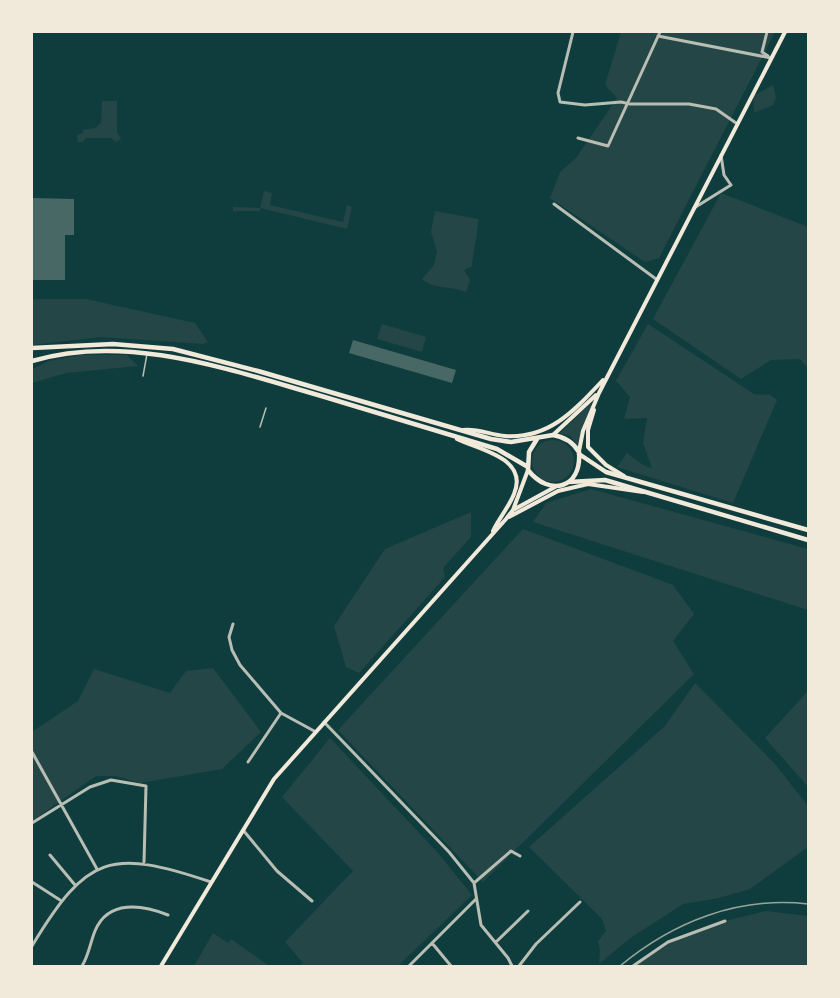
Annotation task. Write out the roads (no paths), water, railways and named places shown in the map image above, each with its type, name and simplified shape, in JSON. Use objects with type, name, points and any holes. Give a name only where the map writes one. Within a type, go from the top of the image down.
[{"type":"main road","points":[[569,482],[578,467],[583,431],[598,393],[785,32]]},
{"type":"main road","points":[[32,348],[113,344],[172,349],[258,370],[461,430],[511,442],[537,440],[553,435],[598,393]]},
{"type":"main road","points":[[32,361],[48,356],[90,351],[147,354],[199,363],[277,383],[497,449],[528,468],[537,481],[555,487]]},
{"type":"main road","points":[[461,430],[519,436],[539,433],[558,424],[607,375]]},
{"type":"main road","points":[[595,402],[588,430],[588,447],[606,465],[627,478]]},
{"type":"main road","points":[[449,434],[499,456],[512,467],[516,477],[515,491],[490,536]]},
{"type":"main road","points":[[553,435],[570,441],[579,453],[606,472],[808,530]]},
{"type":"main road","points":[[161,966],[274,779],[513,510],[528,468],[529,452],[537,440]]},
{"type":"main road","points":[[513,510],[569,482],[605,480],[808,540]]},
{"type":"main road","points":[[506,519],[558,491],[588,484],[646,492]]},
{"type":"street","points":[[573,32],[558,93],[560,102],[585,105],[621,102],[627,104],[689,104],[716,109],[736,123]]},
{"type":"street","points":[[767,32],[762,52],[771,58]]},
{"type":"street","points":[[578,138],[608,147],[659,34],[771,58]]},
{"type":"street","points":[[692,209],[731,185],[724,176],[721,154]]},
{"type":"street","points":[[554,204],[656,279]]},
{"type":"street","points":[[233,624],[229,637],[232,650],[240,665],[281,713],[315,732]]},
{"type":"street","points":[[248,762],[281,713]]},
{"type":"street","points":[[324,722],[449,852],[474,883],[481,925],[512,966]]},
{"type":"street","points":[[32,752],[42,775],[61,803],[97,868]]},
{"type":"street","points":[[32,823],[90,787],[111,780],[146,786],[144,862]]},
{"type":"street","points":[[242,829],[277,871],[312,901]]},
{"type":"street","points":[[474,883],[512,851],[520,856]]},
{"type":"street","points":[[50,855],[75,885]]},
{"type":"street","points":[[32,946],[60,900],[97,868],[120,863],[144,862],[211,882]]},
{"type":"street","points":[[32,882],[60,900]]},
{"type":"street","points":[[409,966],[476,898]]},
{"type":"street","points":[[519,966],[536,944],[580,902]]},
{"type":"street","points":[[82,966],[96,929],[111,912],[127,906],[138,906],[148,907],[168,915]]},
{"type":"street","points":[[496,942],[528,911]]},
{"type":"street","points":[[633,966],[668,942],[725,921]]},
{"type":"street","points":[[32,936],[37,937]]},
{"type":"street","points":[[432,943],[451,966]]},
{"type":"lane","points":[[142,376],[147,354]]},
{"type":"lane","points":[[260,427],[266,408]]},
{"type":"railway","points":[[620,966],[640,950],[684,925],[732,908],[757,904],[808,904]]}]
